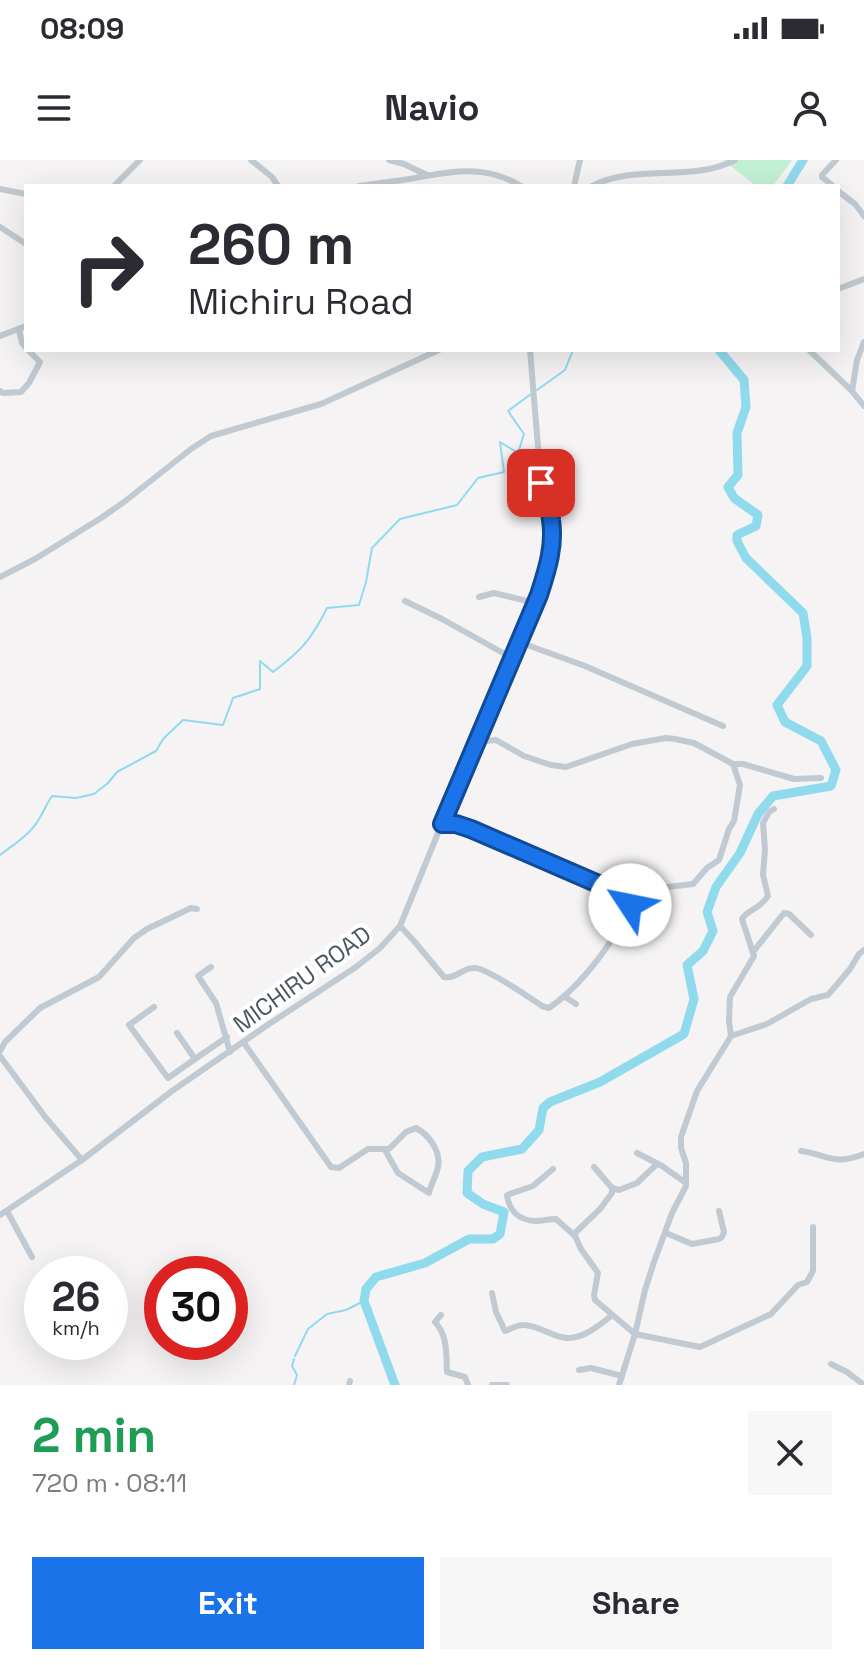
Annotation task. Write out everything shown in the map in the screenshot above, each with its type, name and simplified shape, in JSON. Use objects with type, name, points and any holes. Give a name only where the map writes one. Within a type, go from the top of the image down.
[{"type":"street","points":[[116,184],[140,160]]},
{"type":"street","points":[[251,160],[277,184]]},
{"type":"street","points":[[389,160],[427,175]]},
{"type":"street","points":[[574,184],[580,160]]},
{"type":"street","points":[[596,184],[623,176],[688,172],[726,165],[735,160]]},
{"type":"street","points":[[831,184],[822,175],[836,160]]},
{"type":"street","points":[[371,184],[450,171],[501,175],[517,184]]},
{"type":"street","points":[[1,192],[24,194]]},
{"type":"street","points":[[840,193],[864,216]]},
{"type":"street","points":[[0,227],[24,243]]},
{"type":"street","points":[[840,288],[864,279]]},
{"type":"street","points":[[0,336],[22,328]]},
{"type":"street","points":[[852,391],[857,360],[864,342]]},
{"type":"street","points":[[0,391],[21,392],[29,383],[40,362],[30,352]]},
{"type":"street","points":[[0,577],[57,546],[113,510],[211,436],[321,404],[435,352]]},
{"type":"street","name":"MICHIRU ROAD","points":[[4,1213],[82,1160],[172,1091],[356,967],[380,948],[400,926],[547,571],[552,547],[551,519],[541,483],[530,352]]},
{"type":"street","points":[[811,352],[864,406]]},
{"type":"street","points":[[479,597],[494,593],[535,603]]},
{"type":"street","points":[[405,601],[512,658]]},
{"type":"street","points":[[519,642],[585,666],[723,726]]},
{"type":"street","points":[[475,742],[496,740],[524,756],[566,767],[632,744],[666,738],[694,743],[733,764],[794,779],[821,778]]},
{"type":"street","points":[[617,902],[630,905],[659,888],[693,884],[719,860],[734,821],[740,793],[733,764]]},
{"type":"street","points":[[619,1385],[645,1290],[686,1183],[681,1137],[695,1095],[731,1036],[730,997],[753,960],[742,919],[757,909],[768,896],[763,875],[763,823],[774,809]]},
{"type":"street","points":[[400,926],[444,977],[475,968],[483,970],[549,1008],[565,997],[621,925],[617,902],[603,886],[471,829],[442,824]]},
{"type":"street","points":[[82,1160],[46,1118],[0,1054],[5,1042],[40,1008],[99,977],[134,938],[191,908],[197,909]]},
{"type":"street","points":[[753,952],[784,913],[811,935]]},
{"type":"street","points":[[731,1036],[767,1024],[811,999],[828,995],[864,950]]},
{"type":"street","points":[[211,967],[198,976],[216,1003],[230,1052]]},
{"type":"street","points":[[565,997],[576,1004]]},
{"type":"street","points":[[154,1007],[129,1025],[168,1078],[227,1037]]},
{"type":"street","points":[[177,1033],[195,1059]]},
{"type":"street","points":[[244,1043],[331,1167],[339,1168],[373,1148],[385,1150],[393,1147],[411,1129],[425,1133],[436,1150],[439,1165],[429,1193],[398,1173],[385,1150]]},
{"type":"street","points":[[801,1151],[837,1161],[864,1154]]},
{"type":"street","points":[[637,1153],[686,1183]]},
{"type":"street","points":[[594,1167],[612,1188],[619,1190],[637,1183],[657,1164]]},
{"type":"street","points":[[553,1169],[533,1186],[508,1194],[506,1197],[512,1211],[519,1217],[537,1221],[554,1218],[574,1234],[598,1273],[594,1298],[635,1334],[700,1347],[771,1314],[791,1291],[807,1282],[811,1275],[813,1227]]},
{"type":"street","points":[[574,1234],[610,1198],[612,1188]]},
{"type":"street","points":[[666,1233],[692,1244],[719,1239],[724,1232],[719,1211]]},
{"type":"street","points":[[4,1213],[31,1256]]},
{"type":"street","points":[[492,1293],[505,1331],[526,1325],[571,1338],[598,1326],[612,1315]]},
{"type":"street","points":[[441,1315],[435,1322],[444,1335],[447,1372],[464,1377],[468,1385]]},
{"type":"street","points":[[831,1364],[864,1385]]},
{"type":"street","points":[[579,1370],[591,1368],[622,1376]]},
{"type":"street","points":[[492,1385],[507,1385]]},
{"type":"green space","points":[[723,160],[792,160],[774,184],[753,184]]},
{"type":"waterway","points":[[788,184],[803,160]]},
{"type":"waterway","points":[[537,390],[565,370],[572,352]]},
{"type":"waterway","points":[[395,1385],[364,1301],[366,1289],[376,1277],[425,1263],[469,1239],[493,1239],[500,1234],[504,1212],[483,1204],[467,1193],[468,1171],[482,1157],[522,1149],[539,1130],[543,1108],[550,1102],[600,1082],[684,1034],[694,999],[687,965],[703,951],[713,931],[707,912],[716,887],[740,853],[758,814],[773,796],[831,786],[836,770],[821,741],[785,722],[777,705],[807,666],[807,638],[803,613],[746,558],[737,541],[737,535],[756,526],[758,515],[734,498],[728,487],[738,475],[737,433],[746,407],[744,380],[721,352]]},
{"type":"waterway","points":[[0,855],[31,830],[52,796],[76,798],[94,794],[117,772],[156,751],[163,739],[183,720],[223,725],[233,698],[260,689],[260,661],[273,672],[304,644],[327,608],[359,605],[372,548],[400,519],[457,505],[478,478],[504,472],[500,442],[518,453],[524,434],[508,411],[531,394]]},
{"type":"waterway","points":[[295,1356],[308,1329],[327,1314],[346,1310],[364,1301]]},
{"type":"waterway","points":[[294,1359],[292,1366],[297,1375],[294,1385]]},
{"type":"route","points":[[541,483],[551,519],[552,547],[547,571],[442,824],[471,829],[603,886],[617,902],[630,905]]}]
